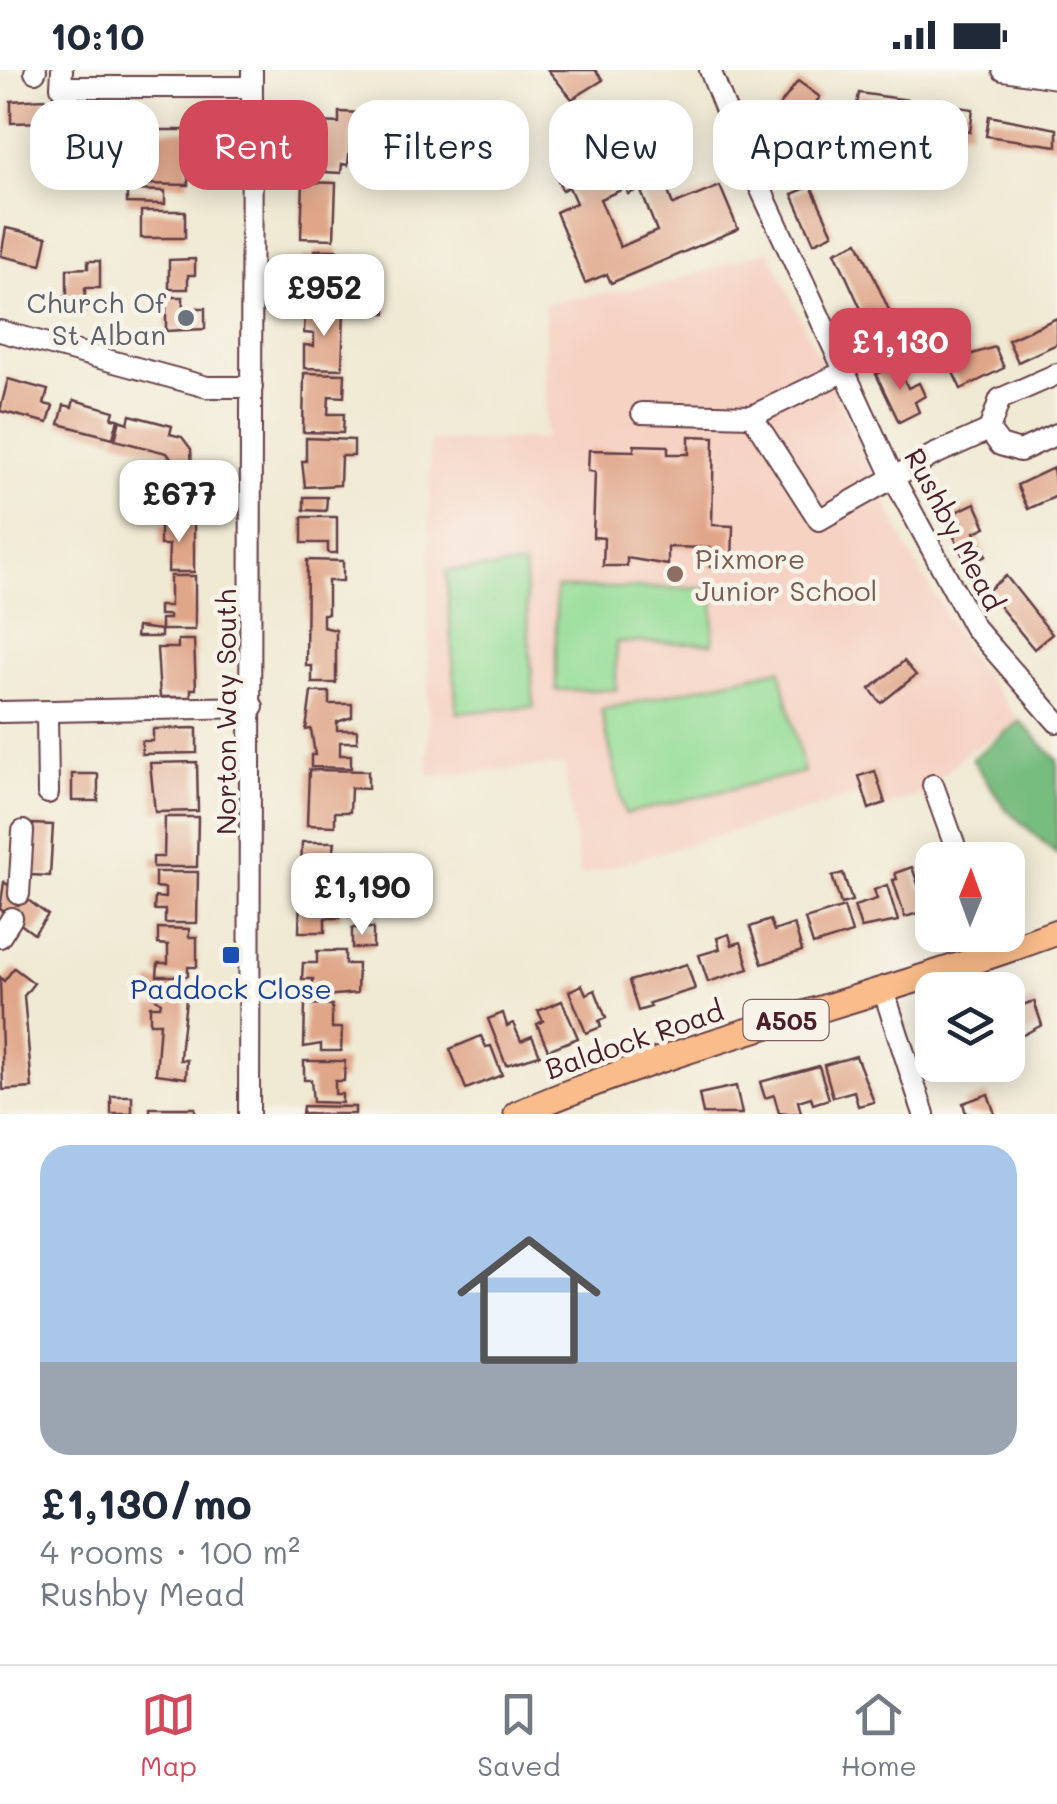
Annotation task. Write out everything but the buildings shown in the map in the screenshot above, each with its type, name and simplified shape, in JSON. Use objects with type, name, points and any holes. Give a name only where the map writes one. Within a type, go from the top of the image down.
[{"type":"main road","name":"Baldock Road","points":[[1025,938],[1057,932]]},
{"type":"main road","name":"Baldock Road","points":[[517,1114],[572,1103],[682,1050],[884,992],[975,952]]},
{"type":"street","points":[[62,70],[62,87],[252,78]]},
{"type":"street","name":"Rushby Mead","points":[[710,70],[894,479],[974,627],[1057,722]]},
{"type":"street","points":[[1004,70],[1057,78]]},
{"type":"street","name":"Norton Way South","points":[[249,1114],[252,78]]},
{"type":"street","points":[[0,332],[207,387],[252,388]]},
{"type":"street","points":[[642,414],[752,416],[845,371]]},
{"type":"street","points":[[752,416],[819,520],[989,430],[1000,399],[1057,374]]},
{"type":"street","points":[[989,430],[1000,445],[1020,451],[1057,434]]},
{"type":"street","points":[[0,712],[253,707]]},
{"type":"street","points":[[47,712],[48,792]]},
{"type":"street","points":[[933,785],[954,842]]},
{"type":"street","points":[[20,894],[23,830]]},
{"type":"street","points":[[0,936],[12,918]]},
{"type":"street","points":[[884,992],[924,1114]]},
{"type":"shaded area","name":"Pixmore Junior School","points":[[769,250],[909,552],[975,663],[1020,721],[965,754],[926,793],[866,813],[859,795],[580,876],[564,765],[428,776],[430,441],[545,439],[545,303],[668,283]]},
{"type":"green space","points":[[524,566],[534,707],[457,713],[446,571]]},
{"type":"green space","points":[[556,588],[714,588],[713,643],[616,642],[616,690],[556,690]]},
{"type":"green space","points":[[780,669],[804,772],[625,814],[601,710]]},
{"type":"green space","points":[[1020,721],[1057,760],[1057,854],[1006,809],[972,759]]},
{"type":"place","name":"Church Of St Alban","points":[[186,318]]},
{"type":"place","name":"Pixmore Junior School","points":[[675,574]]},
{"type":"place","name":"Paddock Close","points":[[231,955]]}]
